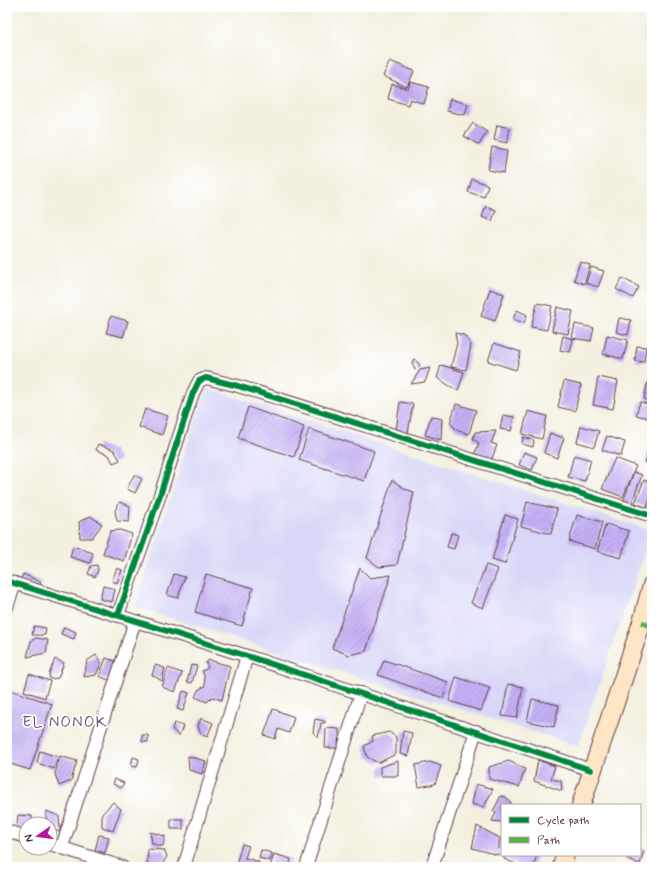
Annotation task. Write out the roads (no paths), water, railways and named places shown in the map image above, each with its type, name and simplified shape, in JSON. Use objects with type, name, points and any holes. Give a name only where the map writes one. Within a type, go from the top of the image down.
[{"type":"street","points":[[118,615],[161,492],[193,393],[199,381],[206,378],[238,386],[652,516]]},
{"type":"street","points":[[7,607],[11,582],[247,656],[591,770]]},
{"type":"street","points":[[580,804],[642,622],[652,585]]},
{"type":"street","points":[[62,847],[135,622]]},
{"type":"street","points":[[184,867],[247,656]]},
{"type":"street","points":[[306,867],[361,693]]},
{"type":"street","points":[[432,867],[476,731]]},
{"type":"street","points":[[7,831],[18,834]]},
{"type":"street","points":[[58,846],[122,867]]},
{"type":"street","points":[[562,867],[565,856]]},
{"type":"district","name":"EL NONOK","points":[[65,722]]}]
